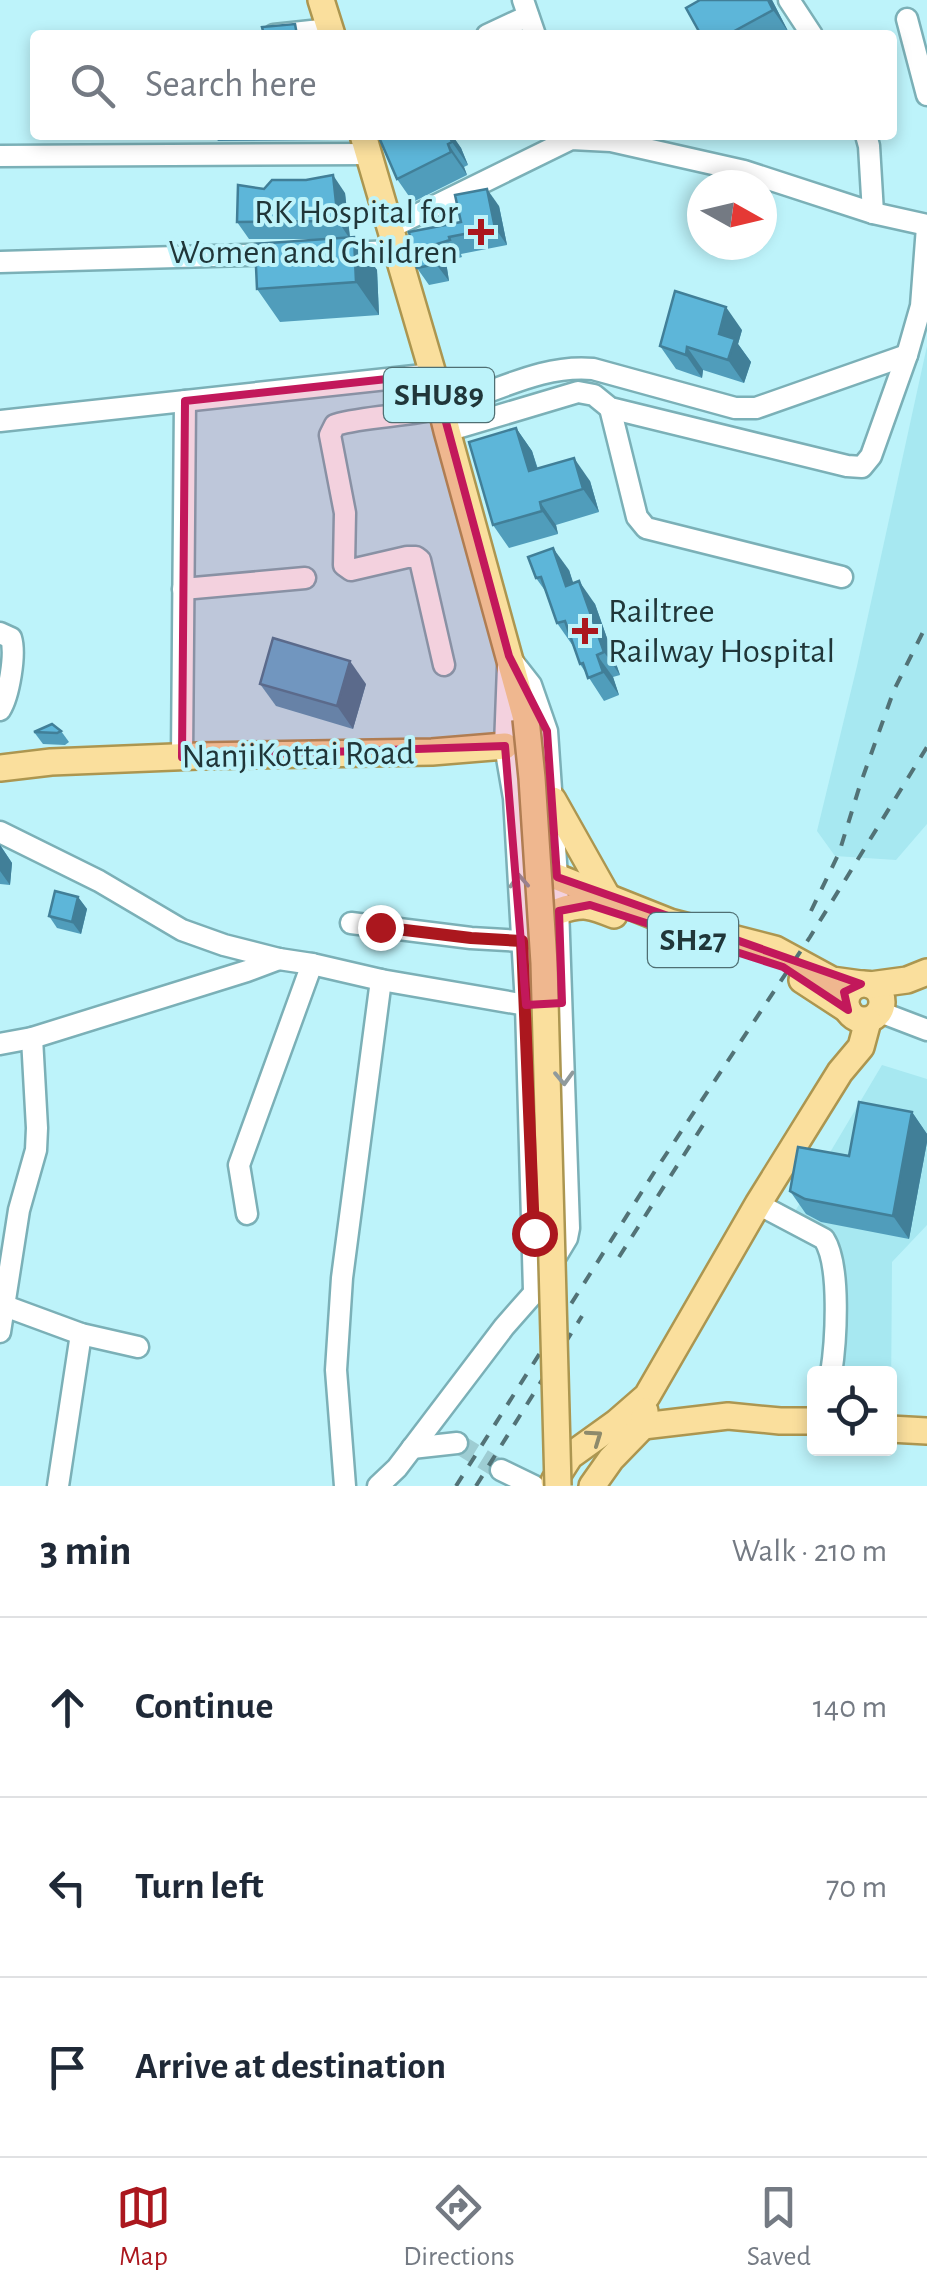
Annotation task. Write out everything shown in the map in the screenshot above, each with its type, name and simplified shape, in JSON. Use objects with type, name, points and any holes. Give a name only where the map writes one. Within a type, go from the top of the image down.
[{"type":"main road","points":[[321,0],[330,30]]},
{"type":"main road","name":"SHU89","points":[[366,144],[526,719],[544,963],[558,1486]]},
{"type":"main road","name":"NanjiKottai Road","points":[[0,768],[52,762],[432,752],[505,746]]},
{"type":"main road","points":[[553,800],[607,896]]},
{"type":"main road","name":"SH27","points":[[557,877],[670,922],[775,949],[832,980],[866,1005]]},
{"type":"main road","name":"SH27","points":[[559,910],[590,905],[642,926],[783,967],[866,1005]]},
{"type":"main road","name":"SH27","points":[[866,1005],[907,980],[927,974]]},
{"type":"main road","points":[[551,1486],[570,1456],[647,1396],[758,1204],[840,1072],[861,1046],[866,1005]]},
{"type":"main road","points":[[592,1486],[611,1458],[643,1426],[647,1396]]},
{"type":"main road","points":[[643,1426],[728,1416],[807,1421]]},
{"type":"main road","points":[[897,1429],[927,1431]]},
{"type":"street","points":[[789,0],[809,30]]},
{"type":"street","points":[[498,30],[528,17]]},
{"type":"street","points":[[907,19],[927,95]]},
{"type":"street","points":[[0,262],[309,254],[395,239],[565,140]]},
{"type":"street","points":[[444,665],[420,560],[412,556],[352,570],[344,565],[345,514],[330,435],[335,425],[444,419],[578,392],[594,395],[610,408],[862,467],[872,456],[921,306],[927,226],[873,213],[744,171],[601,140]]},
{"type":"street","points":[[867,140],[873,213]]},
{"type":"street","points":[[0,156],[366,144]]},
{"type":"street","points":[[444,419],[552,370],[593,370],[735,408],[756,408],[906,355]]},
{"type":"street","points":[[0,421],[433,374]]},
{"type":"street","points":[[182,757],[185,400]]},
{"type":"street","points":[[610,408],[637,517],[646,528],[842,577]]},
{"type":"street","points":[[183,590],[305,578]]},
{"type":"street","points":[[0,632],[11,638],[14,648],[0,710]]},
{"type":"street","points":[[509,656],[505,746],[514,798],[526,1005],[534,1293]]},
{"type":"street","points":[[378,1486],[397,1468],[534,1293],[569,1228],[559,910],[547,731],[530,685],[509,656]]},
{"type":"street","points":[[0,832],[99,881],[182,930],[224,944],[381,980],[526,1005],[562,1003]]},
{"type":"street","points":[[351,923],[522,941]]},
{"type":"street","points":[[0,1044],[32,1038],[279,959]]},
{"type":"street","points":[[246,1214],[238,1164],[312,964]]},
{"type":"street","points":[[345,1486],[336,1370],[342,1278],[381,980]]},
{"type":"street","points":[[866,1005],[927,1030]]},
{"type":"street","points":[[0,1332],[19,1210],[36,1150],[32,1038]]},
{"type":"street","points":[[758,1204],[824,1239],[828,1245],[836,1290],[832,1366]]},
{"type":"street","points":[[4,1306],[81,1334],[138,1347]]},
{"type":"street","points":[[58,1486],[81,1334]]},
{"type":"street","points":[[412,1448],[457,1443]]},
{"type":"street","points":[[501,1470],[534,1486]]},
{"type":"highlighted area","points":[[433,374],[509,656],[547,731],[557,877],[861,984],[844,992],[848,1010],[783,967],[590,905],[559,911],[562,1003],[526,1005],[505,746],[182,757],[185,401]]},
{"type":"shaded area","points":[[927,346],[927,824],[896,860],[835,856],[817,831]]},
{"type":"shaded area","points":[[882,1065],[927,1079],[927,1225],[892,1262],[891,1366],[841,1366],[843,1283],[794,1213]]},
{"type":"building","points":[[700,0],[768,0],[773,10],[736,30],[698,30],[686,8]]},
{"type":"building","points":[[295,24],[296,30],[263,30],[262,27]]},
{"type":"building","points":[[380,140],[451,140],[448,144],[451,152],[397,179]]},
{"type":"building","points":[[333,175],[338,221],[237,222],[238,185],[264,189],[272,180]]},
{"type":"building","points":[[487,189],[495,228],[449,237],[450,240],[434,245],[436,264],[417,268],[409,232],[461,222],[455,195]]},
{"type":"building","points":[[354,237],[356,282],[257,289],[255,244]]},
{"type":"building","points":[[675,291],[726,307],[719,334],[735,339],[728,360],[687,347],[686,355],[660,346]]},
{"type":"building","points":[[516,428],[529,471],[574,458],[583,489],[540,502],[542,511],[493,525],[469,442]]},
{"type":"building","points":[[553,548],[566,586],[579,581],[604,652],[597,655],[603,672],[588,678],[565,621],[557,623],[541,577],[536,578],[528,557]]},
{"type":"building","points":[[273,638],[350,661],[337,706],[260,684]]},
{"type":"building","points":[[52,724],[61,731],[34,732]]},
{"type":"building","points":[[55,891],[78,897],[72,922],[49,916]]},
{"type":"building","points":[[859,1102],[912,1112],[893,1216],[805,1199],[790,1191],[798,1147],[849,1156]]},
{"type":"tunnel","points":[[457,1443],[501,1470]]},
{"type":"railway","points":[[811,911],[839,853],[894,690],[927,624]]},
{"type":"railway","points":[[456,1486],[655,1171],[810,937],[927,747]]},
{"type":"railway","points":[[619,1257],[705,1122]]},
{"type":"railway","points":[[476,1486],[582,1316]]},
{"type":"place","name":"RK Hospital for Women and Children","points":[[481,232]]},
{"type":"place","name":"Railtree Railway Hospital","points":[[585,631]]},
{"type":"route","points":[[380,927],[522,941],[534,1233]]}]
